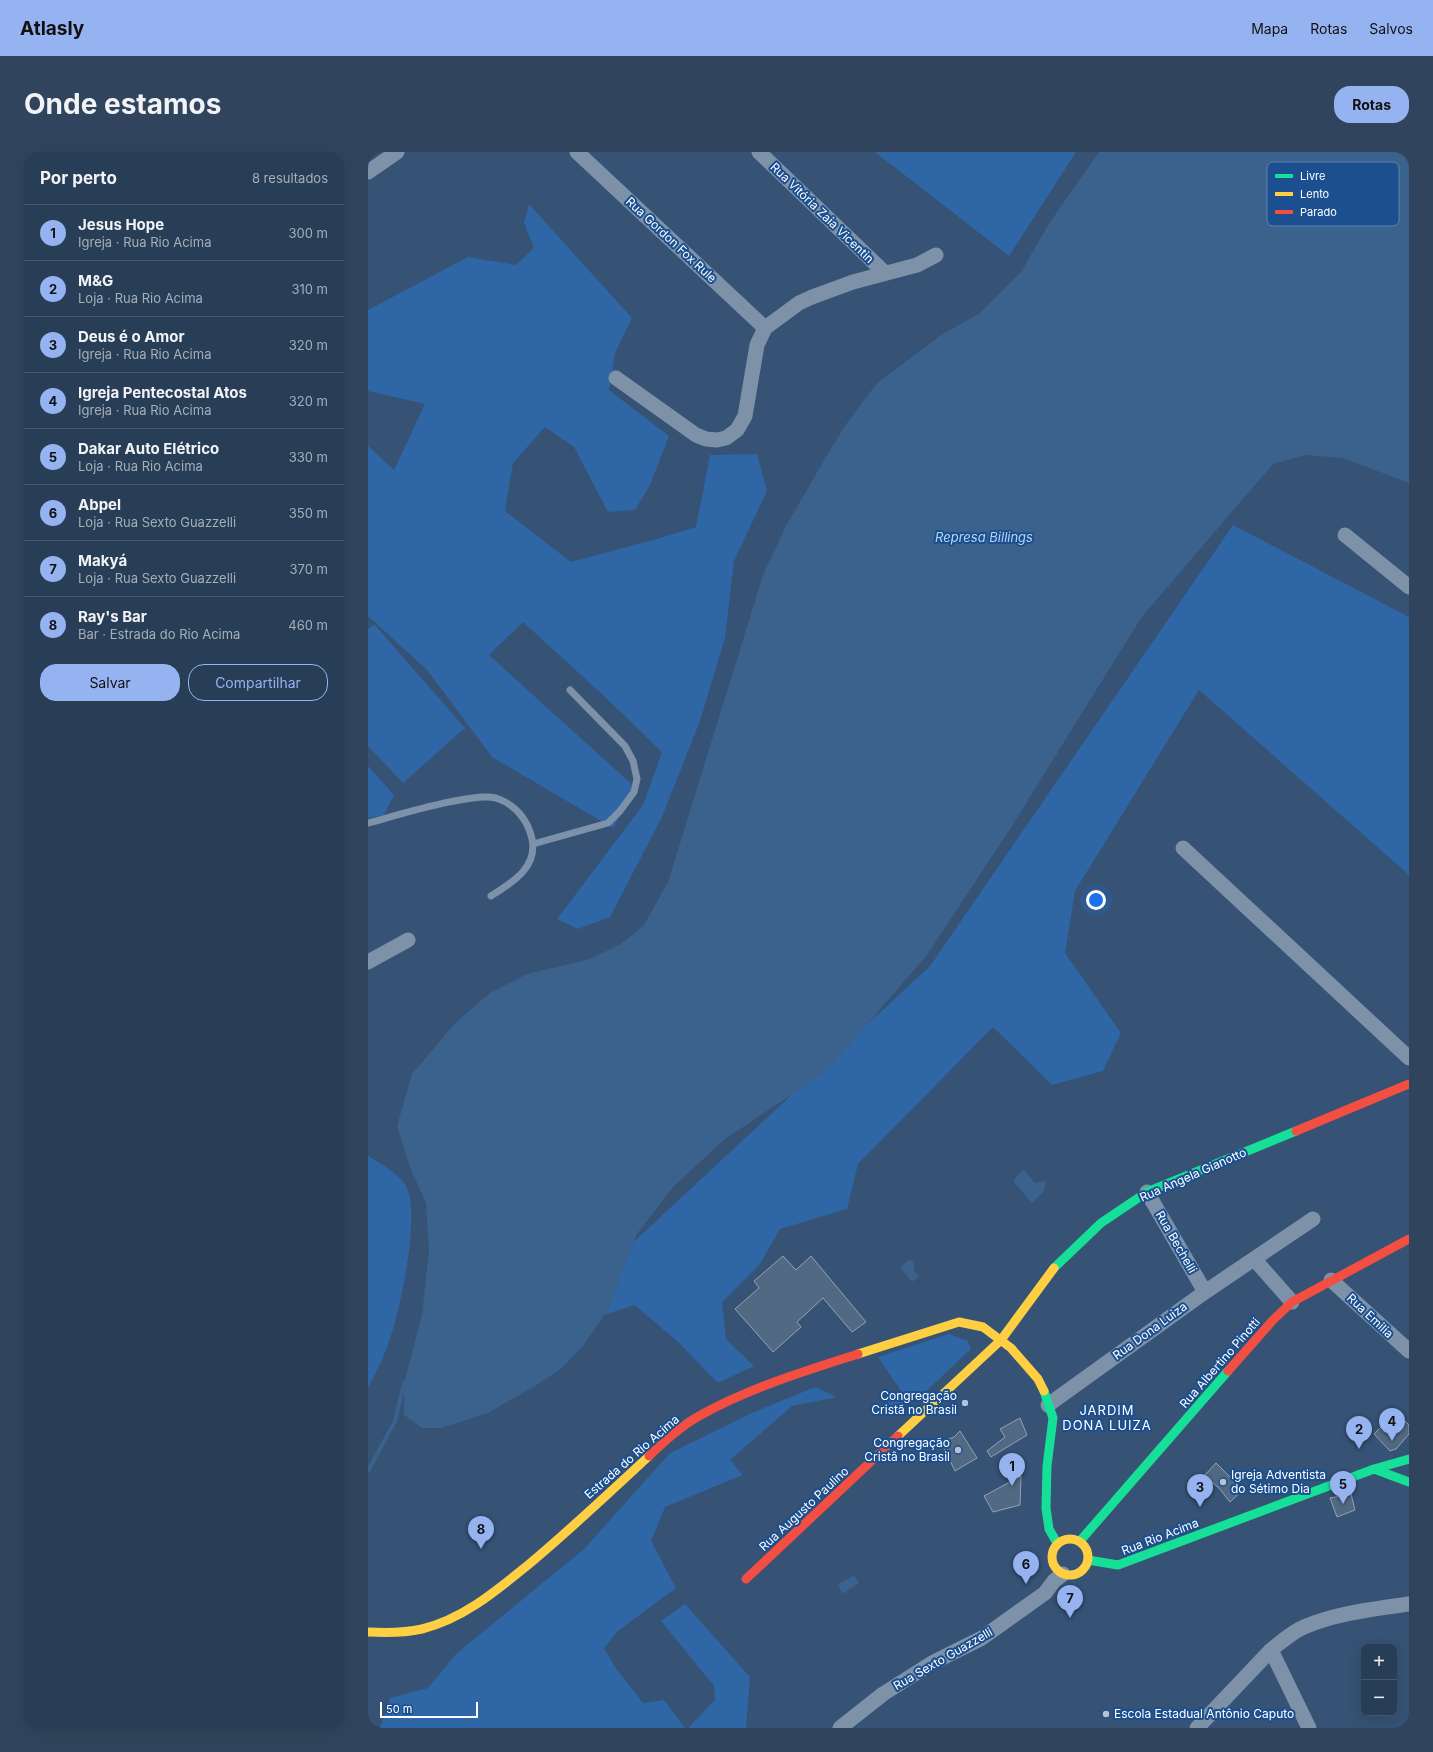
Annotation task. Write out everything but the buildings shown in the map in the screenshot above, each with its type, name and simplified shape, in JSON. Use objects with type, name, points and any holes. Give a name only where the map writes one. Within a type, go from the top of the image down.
[{"type":"main road","name":"Rua Angela Gianotto","points":[[1002,1340],[1051,1271],[1101,1223],[1147,1192],[1409,1084]]},
{"type":"main road","name":"Rua Albertino Pinotti","points":[[1080,1541],[1273,1320],[1292,1302],[1409,1239]]},
{"type":"main road","name":"Estrada do Rio Acima","points":[[368,1632],[397,1633],[424,1629],[475,1606],[501,1587],[553,1544],[671,1436],[699,1416],[754,1390],[803,1371],[959,1322],[983,1327],[1002,1340]]},
{"type":"main road","points":[[1002,1340],[1038,1379],[1052,1418],[1047,1466],[1046,1508],[1049,1529],[1057,1543]]},
{"type":"main road","name":"Rua Augusto Paulino","points":[[746,1579],[1002,1340]]},
{"type":"main road","name":"Rua Rio Acima","points":[[1088,1560],[1118,1565],[1374,1469],[1409,1459]]},
{"type":"main road","points":[[1374,1469],[1409,1482]]},
{"type":"main road","points":[[1068,1538],[1080,1541],[1088,1550],[1088,1560],[1085,1568],[1081,1572],[1069,1576],[1058,1571],[1052,1560],[1054,1548],[1057,1543],[1068,1538]]},
{"type":"street","points":[[368,172],[397,152]]},
{"type":"street","name":"Rua Gordon Fox Rule","points":[[577,152],[765,328]]},
{"type":"street","name":"Rua Vitória Zaia Vicentin","points":[[759,152],[885,274]]},
{"type":"street","points":[[616,378],[696,435],[706,439],[717,440],[726,438],[737,430],[745,416],[757,345],[765,328],[799,304],[812,297],[840,286],[917,265],[936,255]]},
{"type":"street","points":[[1345,535],[1409,587]]},
{"type":"street","points":[[1183,848],[1409,1058]]},
{"type":"street","points":[[368,962],[408,940]]},
{"type":"street","name":"Rua Bechelli","points":[[1147,1192],[1205,1292]]},
{"type":"street","name":"Rua Dona Luiza","points":[[1048,1405],[1205,1292],[1313,1219]]},
{"type":"street","points":[[1254,1260],[1292,1302]]},
{"type":"street","name":"Rua Emilia","points":[[1331,1280],[1409,1351]]},
{"type":"street","name":"Rua Sexto Guazzelli","points":[[840,1728],[889,1690],[932,1663],[982,1638],[1045,1593],[1054,1581],[1063,1574]]},
{"type":"street","points":[[1197,1728],[1271,1650],[1303,1627],[1321,1621],[1374,1609],[1409,1604]]},
{"type":"street","points":[[1271,1650],[1309,1728]]},
{"type":"lane","points":[[533,844],[608,823],[620,811],[634,792],[637,779],[633,762],[625,746],[570,690]]},
{"type":"lane","points":[[368,822],[455,801],[479,797],[494,798],[509,803],[522,816],[529,827],[533,844],[532,856],[524,872],[511,883],[491,896]]},
{"type":"shaded area","points":[[875,152],[1076,152],[1009,256]]},
{"type":"shaded area","points":[[529,204],[632,318],[615,353],[609,390],[669,436],[650,485],[635,510],[608,512],[574,447],[545,427],[513,463],[505,511],[571,562],[696,527],[710,455],[757,454],[767,491],[734,561],[725,638],[700,721],[662,817],[610,917],[578,929],[557,919],[643,805],[662,752],[605,697],[523,622],[489,655],[637,789],[613,828],[492,757],[427,670],[368,616],[368,446],[394,470],[425,404],[368,391],[368,310],[468,257],[516,265],[534,248],[524,223]]},
{"type":"shaded area","points":[[1233,525],[1409,617],[1409,875],[1199,690],[1075,891],[1065,953],[1121,1033],[1103,1071],[1052,1085],[993,1027],[858,1164],[847,1209],[780,1229],[760,1264],[722,1302],[726,1339],[754,1366],[718,1383],[676,1340],[634,1305],[601,1316],[596,1277],[930,966]]},
{"type":"shaded area","points":[[374,624],[465,728],[403,783],[368,746],[368,629]]},
{"type":"shaded area","points":[[368,766],[394,795],[384,815],[368,818]]},
{"type":"shaded area","points":[[368,1156],[389,1169],[406,1186],[410,1200],[411,1220],[410,1244],[396,1320],[390,1340],[368,1388]]},
{"type":"shaded area","points":[[949,1334],[968,1341],[971,1349],[919,1398],[891,1412],[887,1397],[901,1391],[878,1357]]},
{"type":"shaded area","points":[[815,1387],[837,1397],[792,1406],[730,1460],[743,1475],[665,1507],[651,1541],[676,1588],[618,1631],[604,1648],[615,1667],[643,1703],[664,1700],[685,1728],[380,1728],[390,1698],[428,1688],[456,1654],[584,1549],[670,1453],[752,1413]]},
{"type":"shaded area","points":[[685,1604],[750,1677],[746,1728],[688,1728],[715,1700],[714,1686],[661,1621]]},
{"type":"water","name":"Represa Billings","points":[[1099,152],[1409,152],[1409,483],[1343,458],[1306,455],[1273,464],[1141,618],[1012,826],[927,955],[827,1071],[725,1139],[673,1187],[637,1234],[609,1308],[583,1346],[561,1369],[488,1413],[441,1428],[422,1428],[404,1415],[404,1383],[422,1315],[429,1250],[426,1203],[411,1170],[397,1126],[412,1074],[456,1022],[490,993],[527,974],[590,959],[621,944],[644,925],[668,882],[763,575],[786,526],[827,455],[844,427],[877,383],[941,335],[980,313],[1021,272],[1050,222]]},
{"type":"water","points":[[1023,1169],[1035,1183],[1045,1181],[1046,1184],[1043,1192],[1032,1203],[1013,1181]]},
{"type":"water","points":[[909,1260],[914,1261],[914,1270],[919,1276],[912,1282],[900,1267]]},
{"type":"water","points":[[854,1575],[859,1583],[842,1594],[838,1584]]},
{"type":"waterway","points":[[368,1471],[395,1421],[404,1383]]},
{"type":"traffic: fast","points":[[1054,1268],[1101,1223],[1147,1192],[1296,1131]]},
{"type":"traffic: fast","points":[[1080,1541],[1228,1371]]},
{"type":"traffic: fast","points":[[1044,1391],[1053,1418],[1047,1466],[1046,1508],[1049,1529],[1057,1543]]},
{"type":"traffic: fast","points":[[1088,1560],[1118,1565],[1374,1469],[1409,1459]]},
{"type":"traffic: fast","points":[[1374,1469],[1409,1482]]},
{"type":"traffic: slow","points":[[898,1436],[1001,1340],[1054,1268]]},
{"type":"traffic: slow","points":[[858,1354],[959,1322],[983,1327],[1011,1348],[1038,1379],[1044,1391]]},
{"type":"traffic: slow","points":[[368,1632],[382,1633],[422,1629],[451,1618],[478,1603],[504,1585],[544,1552],[649,1456]]},
{"type":"traffic: slow","points":[[1074,1539],[1083,1544],[1087,1550],[1088,1557],[1087,1564],[1083,1570],[1074,1575],[1066,1575],[1057,1570],[1053,1564],[1052,1553],[1057,1544],[1063,1540],[1074,1539]]},
{"type":"traffic: jam","points":[[1296,1131],[1409,1084]]},
{"type":"traffic: jam","points":[[1228,1371],[1273,1320],[1292,1302],[1409,1239]]},
{"type":"traffic: jam","points":[[649,1456],[686,1424],[718,1406],[777,1381],[858,1354]]},
{"type":"traffic: jam","points":[[746,1579],[898,1436]]},
{"type":"place","name":"Congregação Cristã no Brasil","points":[[965,1403]]},
{"type":"place","name":"Igreja Pentecostal Atos","points":[[1392,1441]]},
{"type":"place","name":"M&G","points":[[1359,1449]]},
{"type":"place","name":"Congregação Cristâ no Brasil","points":[[958,1450]]},
{"type":"place","name":"Igreja Adventista do Sétimo Dia","points":[[1223,1482]]},
{"type":"place","name":"Jesus Hope","points":[[1012,1486]]},
{"type":"place","name":"Dakar Auto Elétrico","points":[[1343,1504]]},
{"type":"place","name":"Deus é o Amor","points":[[1200,1507]]},
{"type":"place","name":"Ray's Bar","points":[[481,1549]]},
{"type":"place","name":"Abpel","points":[[1026,1584]]},
{"type":"place","name":"Makyá","points":[[1070,1618]]},
{"type":"place","name":"Escola Estadual Antônio Caputo","points":[[1106,1714]]},
{"type":"district","name":"JARDIM DONA LUIZA","points":[[1107,1418]]}]
